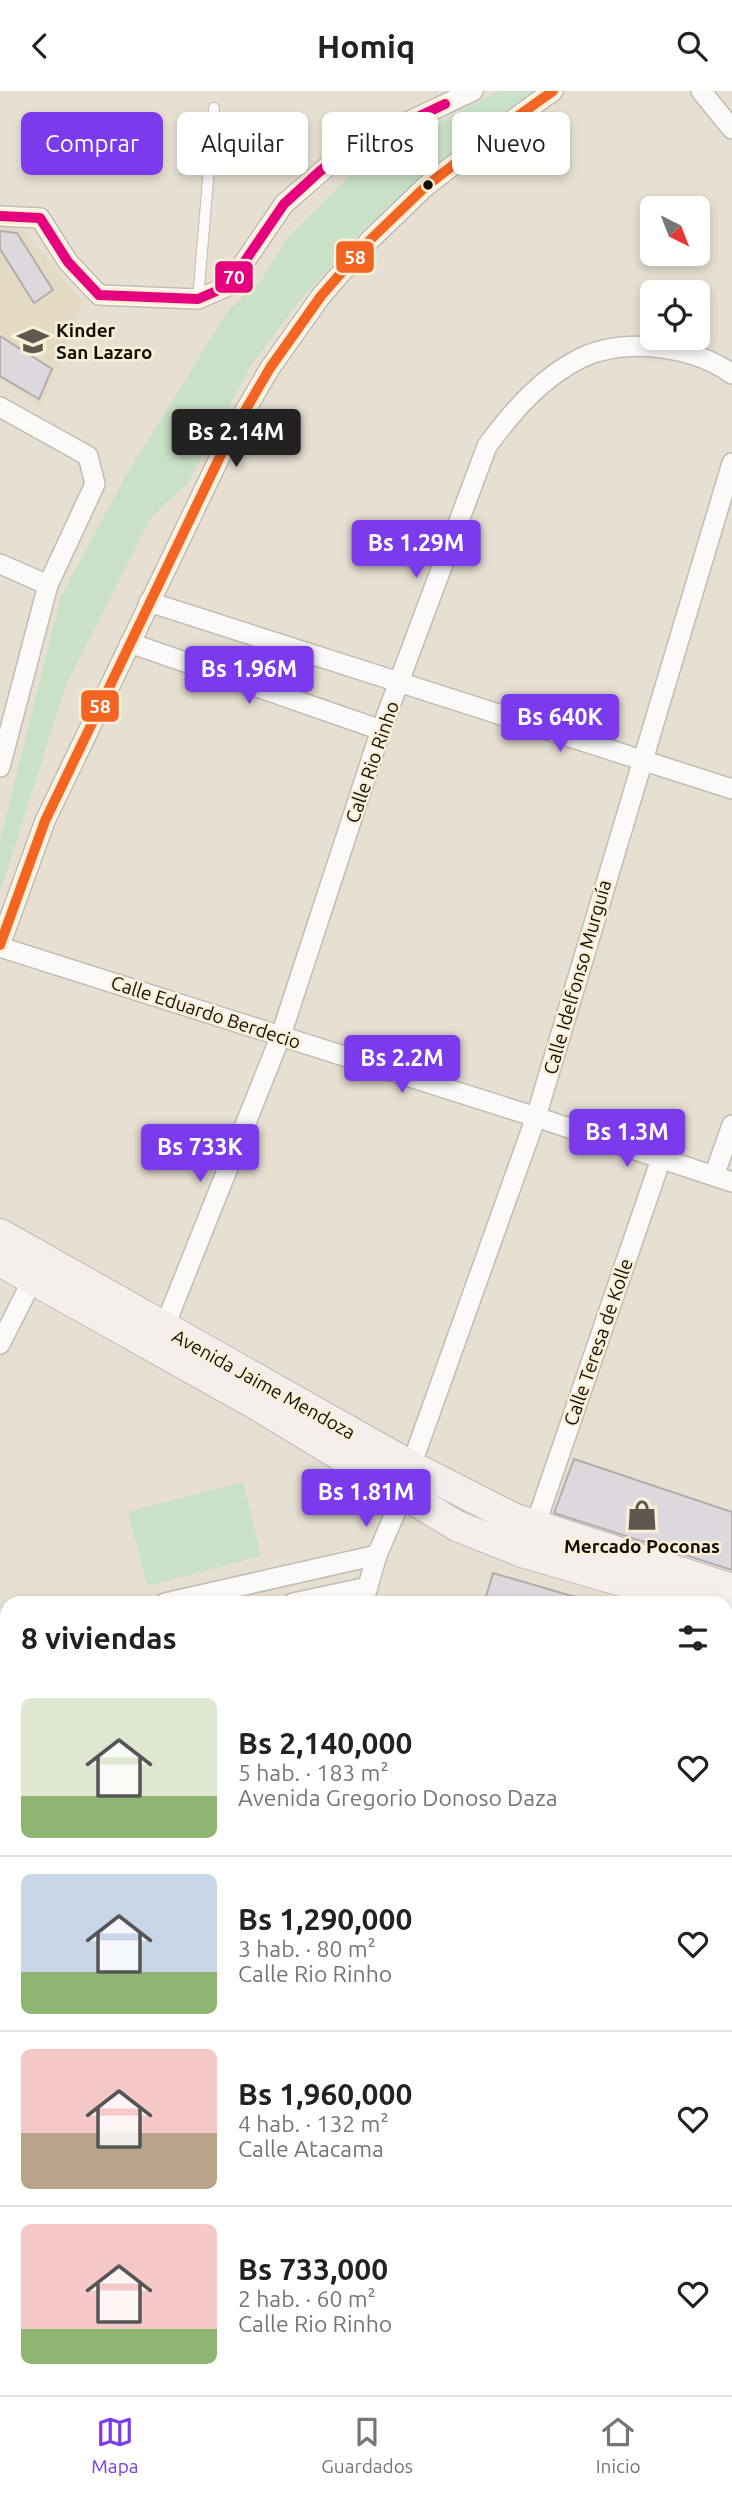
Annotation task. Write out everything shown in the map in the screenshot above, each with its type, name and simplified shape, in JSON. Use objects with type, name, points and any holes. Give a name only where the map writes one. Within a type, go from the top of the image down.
[{"type":"main road","name":"Avenida Jaime Mendoza","points":[[0,1234],[38,1269],[407,1481],[535,1526],[732,1588]]},
{"type":"main road","name":"Avenida Jaime Mendoza","points":[[0,1261],[38,1269]]},
{"type":"main road","name":"Avenida Jaime Mendoza","points":[[407,1481],[457,1526],[522,1552],[674,1596]]},
{"type":"street","points":[[0,216],[40,218],[68,262],[99,295],[198,299],[228,286],[284,204],[344,152],[473,91]]},
{"type":"street","points":[[0,946],[45,821],[228,440],[270,368],[321,296],[370,240],[425,187],[504,125],[553,91]]},
{"type":"street","points":[[701,91],[732,129]]},
{"type":"street","name":"Calle Rio Rinho","points":[[160,1338],[281,1035],[382,730],[487,446],[508,417],[540,386],[582,358],[611,349],[650,347],[679,351],[718,364],[732,374]]},
{"type":"street","points":[[0,407],[88,456],[95,484],[48,585],[5,726],[0,767]]},
{"type":"street","name":"Calle Idelfonso Murguía","points":[[365,1595],[377,1555],[407,1481],[536,1117],[732,463]]},
{"type":"street","points":[[0,564],[48,585]]},
{"type":"street","points":[[149,602],[732,789]]},
{"type":"street","points":[[130,643],[382,730]]},
{"type":"street","name":"Calle Eduardo Berdecio","points":[[0,946],[723,1179]]},
{"type":"street","points":[[723,1179],[732,1125]]},
{"type":"street","name":"Calle Teresa de Kolle","points":[[535,1526],[662,1159]]},
{"type":"street","points":[[0,1344],[38,1269]]},
{"type":"street","points":[[195,1596],[377,1555]]},
{"type":"lane","points":[[198,299],[214,108]]},
{"type":"shaded area","name":"Kinder San Lazaro","points":[[0,227],[22,229],[82,301],[41,406],[0,381]]},
{"type":"green space","points":[[498,91],[539,91],[509,112],[459,112]]},
{"type":"green space","points":[[452,116],[452,152],[438,162],[438,123]]},
{"type":"green space","points":[[351,175],[424,175],[363,230],[301,299],[251,365],[187,484],[151,517],[66,685],[0,892],[0,841],[61,596],[127,474],[229,309],[261,281],[288,237]]},
{"type":"green space","points":[[243,1482],[261,1556],[147,1586],[128,1512]]},
{"type":"building","points":[[0,231],[17,233],[53,290],[34,303],[0,249]]},
{"type":"building","points":[[0,336],[52,369],[39,399],[0,376]]},
{"type":"building","name":"Mercado Poconas","points":[[574,1459],[732,1512],[732,1570],[554,1513]]},
{"type":"building","points":[[493,1573],[572,1596],[486,1596]]},
{"type":"transit line","name":"58","points":[[0,945],[45,821],[228,440],[270,368],[321,296],[370,240],[425,187],[553,91]]},
{"type":"transit line","name":"70","points":[[0,216],[40,218],[68,262],[99,295],[198,299],[228,286],[284,204],[344,152],[445,104]]},
{"type":"place","name":"Kinder San Lazaro","points":[[33,341]]},
{"type":"place","name":"Mercado Poconas","points":[[642,1515]]}]
